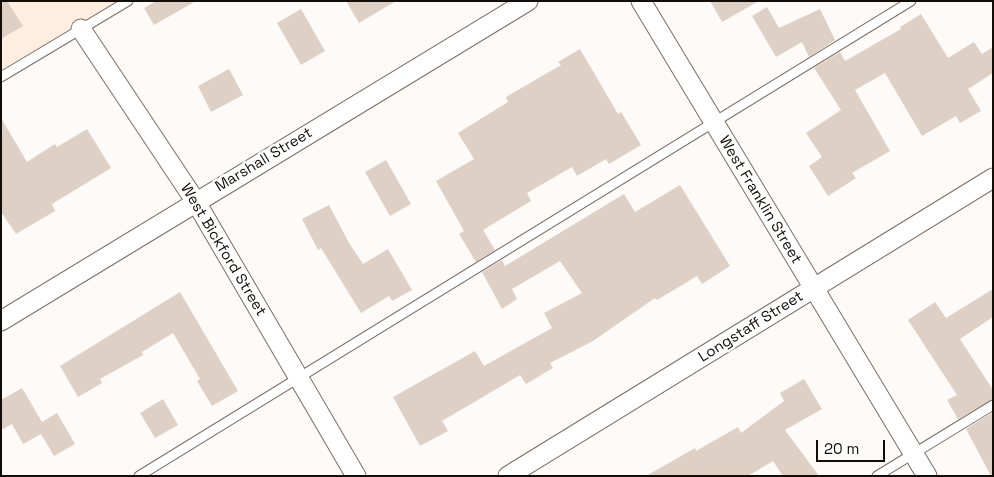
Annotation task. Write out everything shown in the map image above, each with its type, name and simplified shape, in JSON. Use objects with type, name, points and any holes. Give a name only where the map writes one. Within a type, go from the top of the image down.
[{"type":"street","name":"Marshall Street","points":[[1,321],[528,1]]},
{"type":"street","name":"West Franklin Street","points":[[641,1],[927,476]]},
{"type":"street","name":"West Bickford Street","points":[[81,29],[196,202],[356,476]]},
{"type":"street","name":"Longstaff Street","points":[[508,476],[993,178]]},
{"type":"lane","points":[[1,77],[128,1]]},
{"type":"lane","points":[[139,476],[911,1]]},
{"type":"lane","points":[[877,476],[993,405]]},
{"type":"shaded area","points":[[1,1],[128,1],[1,77]]},
{"type":"building","points":[[1,1],[7,1],[23,26],[1,39]]},
{"type":"building","points":[[156,1],[196,1],[154,25],[144,8]]},
{"type":"building","points":[[346,1],[396,1],[359,23]]},
{"type":"building","points":[[710,1],[759,1],[722,22]]},
{"type":"building","points":[[767,7],[779,28],[820,9],[835,40],[809,57],[802,42],[776,57],[752,16]]},
{"type":"building","points":[[301,9],[325,51],[301,65],[277,23]]},
{"type":"building","points":[[921,14],[948,58],[974,42],[982,54],[993,47],[993,73],[968,89],[981,111],[960,123],[956,116],[922,136],[885,73],[855,90],[890,151],[852,173],[856,178],[828,196],[809,166],[822,157],[806,133],[841,110],[814,68],[840,52],[845,61],[901,29],[900,27]]},
{"type":"building","points":[[580,49],[618,114],[621,112],[641,145],[609,164],[606,159],[577,176],[572,167],[527,193],[531,201],[483,230],[495,250],[476,262],[459,234],[464,231],[436,181],[474,159],[458,133],[508,102],[506,97],[561,65],[558,62]]},
{"type":"building","points":[[229,69],[243,95],[211,112],[198,86]]},
{"type":"building","points":[[1,118],[27,162],[55,144],[57,147],[87,129],[111,168],[52,204],[55,211],[16,234],[1,212]]},
{"type":"building","points":[[386,160],[411,204],[390,216],[365,172]]},
{"type":"building","points":[[680,185],[730,266],[702,284],[697,276],[657,300],[655,298],[593,341],[550,363],[553,368],[526,384],[520,375],[442,421],[448,431],[420,446],[393,397],[475,351],[484,366],[552,328],[544,313],[582,293],[560,261],[512,289],[517,299],[502,309],[482,272],[502,260],[505,266],[624,194],[635,212]]},
{"type":"building","points":[[329,205],[349,243],[363,264],[388,249],[412,290],[392,301],[389,296],[361,313],[321,248],[318,250],[302,219]]},
{"type":"building","points":[[993,289],[993,317],[960,339],[993,390],[993,399],[958,419],[947,400],[957,395],[908,320],[935,302],[946,318]]},
{"type":"building","points":[[180,292],[238,391],[212,406],[197,381],[200,379],[173,333],[142,352],[143,355],[100,379],[102,383],[78,397],[60,366]]},
{"type":"building","points":[[804,379],[822,409],[785,430],[819,476],[783,476],[773,461],[748,476],[646,476],[695,448],[696,451],[738,427],[741,433],[784,401],[780,393]]},
{"type":"building","points":[[22,388],[42,422],[57,413],[75,444],[54,456],[41,434],[23,444],[12,424],[1,430],[1,400]]},
{"type":"building","points":[[163,399],[178,425],[155,438],[140,413]]},
{"type":"building","points":[[993,412],[993,476],[991,476],[966,429]]}]
